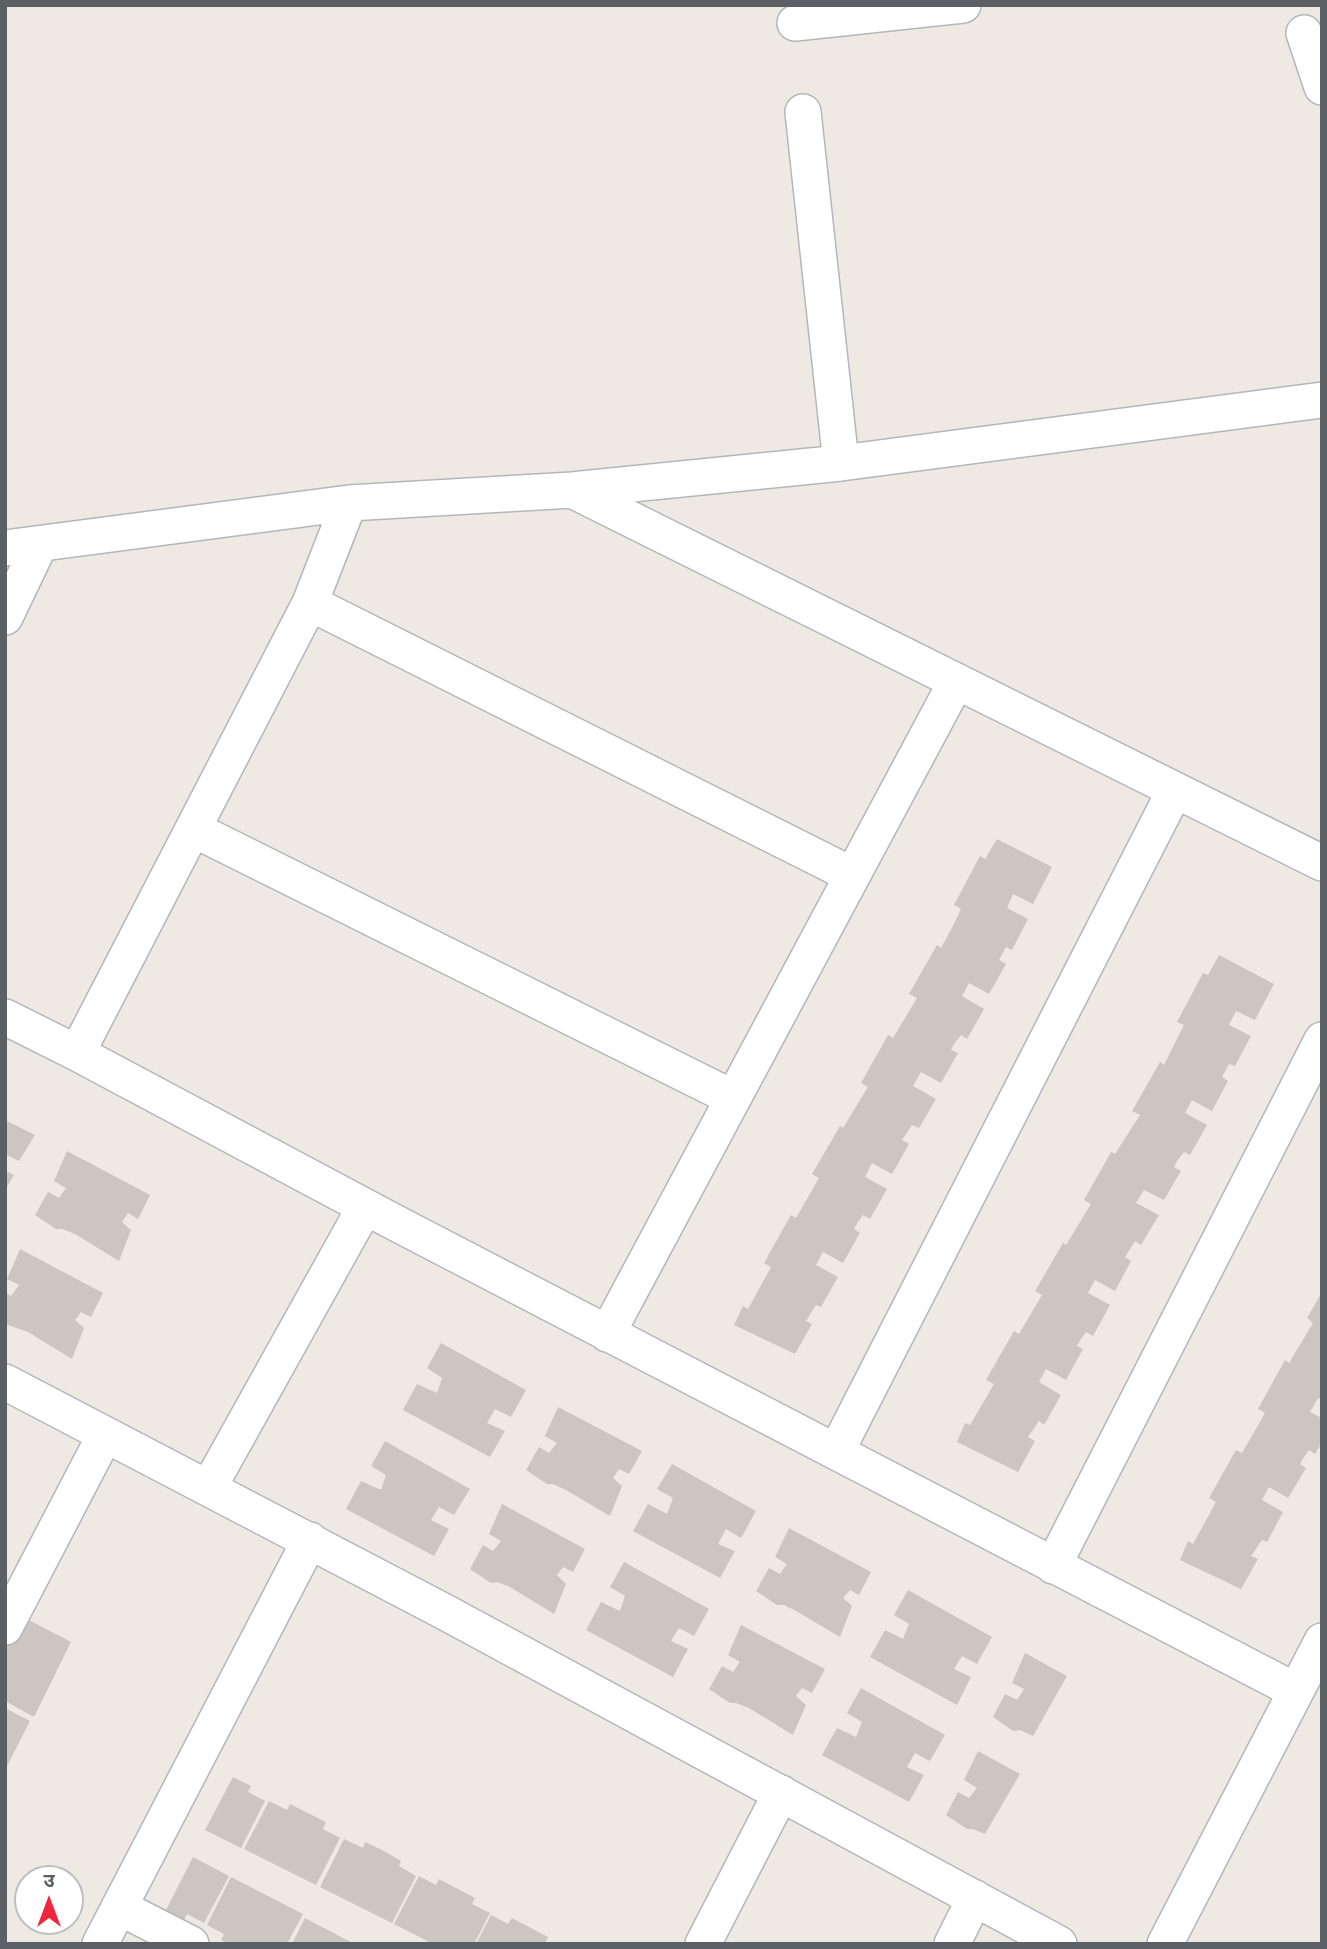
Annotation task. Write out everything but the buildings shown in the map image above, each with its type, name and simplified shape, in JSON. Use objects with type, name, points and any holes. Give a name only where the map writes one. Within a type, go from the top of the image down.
[{"type":"street","points":[[795,23],[963,5]]},
{"type":"street","points":[[1304,33],[1322,87]]},
{"type":"street","points":[[803,112],[841,463]]},
{"type":"street","points":[[5,548],[349,503],[572,490],[841,463],[1322,400]]},
{"type":"street","points":[[572,490],[1322,863]]},
{"type":"street","points":[[77,1053],[310,603],[349,503]]},
{"type":"street","points":[[5,617],[40,544]]},
{"type":"street","points":[[310,603],[852,874]]},
{"type":"street","points":[[607,1334],[956,682]]},
{"type":"street","points":[[836,1452],[1175,790]]},
{"type":"street","points":[[193,829],[733,1098]]},
{"type":"street","points":[[5,1017],[607,1334],[1296,1691]]},
{"type":"street","points":[[1053,1566],[1322,1040]]},
{"type":"street","points":[[209,1487],[365,1207]]},
{"type":"street","points":[[5,1382],[105,1436],[209,1487],[1059,1944]]},
{"type":"street","points":[[5,1627],[105,1436]]},
{"type":"street","points":[[100,1944],[310,1541]]},
{"type":"street","points":[[1165,1944],[1322,1641]]},
{"type":"street","points":[[703,1944],[781,1793]]},
{"type":"street","points":[[952,1944],[975,1898]]},
{"type":"street","points":[[119,1907],[191,1944]]}]
